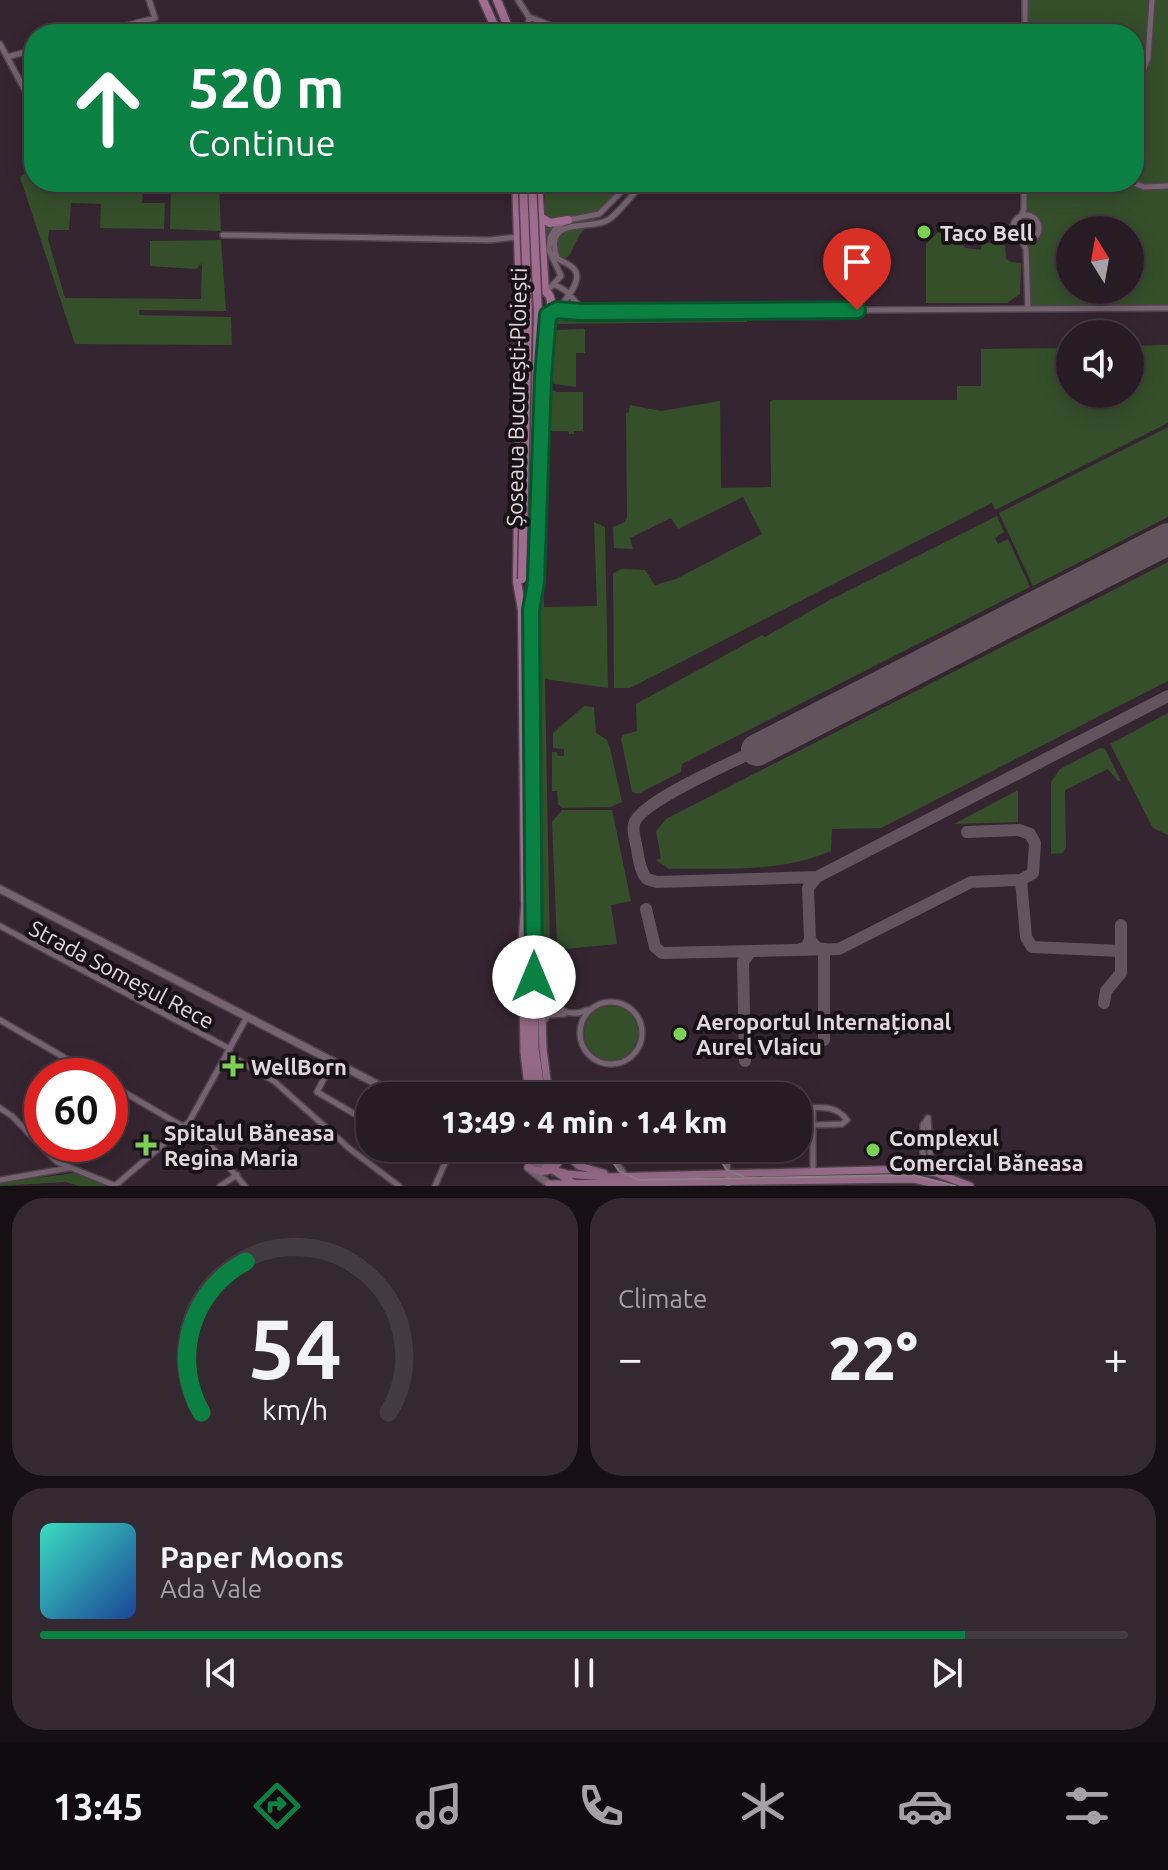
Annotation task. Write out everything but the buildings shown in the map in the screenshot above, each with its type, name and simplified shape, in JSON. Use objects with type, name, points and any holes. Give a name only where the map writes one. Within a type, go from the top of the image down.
[{"type":"highway","points":[[483,0],[494,24]]},
{"type":"highway","points":[[497,0],[507,24]]},
{"type":"highway","points":[[516,192],[520,373],[517,582],[526,610]]},
{"type":"highway","name":"Șoseaua București-Ploiești","points":[[523,192],[528,314],[526,610],[530,901]]},
{"type":"highway","name":"Șoseaua București-Ploiești","points":[[526,579],[538,314],[532,192]]},
{"type":"highway","points":[[526,610],[536,582],[543,377],[551,313],[539,192]]},
{"type":"highway","points":[[540,217],[550,223],[568,220]]},
{"type":"highway","points":[[518,297],[530,287],[548,288]]},
{"type":"highway","points":[[517,311],[532,322],[551,313]]},
{"type":"main road","points":[[0,889],[373,1082]]},
{"type":"main road","name":"Șoseaua București-Ploiești","points":[[530,901],[541,989],[546,1082]]},
{"type":"main road","name":"Șoseaua București-Ploiești","points":[[527,1082],[522,943],[530,901]]},
{"type":"main road","name":"Șoseaua București-Ploiești","points":[[530,901],[538,1082]]},
{"type":"main road","points":[[546,1162],[548,1170],[564,1182]]},
{"type":"main road","points":[[548,1170],[560,1162]]},
{"type":"main road","points":[[562,1162],[564,1182]]},
{"type":"main road","points":[[576,1162],[584,1169],[626,1176]]},
{"type":"main road","points":[[526,1163],[548,1170],[564,1182],[626,1176],[728,1176],[827,1183],[928,1181],[945,1186]]},
{"type":"main road","points":[[526,1163],[564,1182],[598,1185],[813,1170],[913,1169],[970,1186]]},
{"type":"street","points":[[132,24],[155,18],[149,0]]},
{"type":"street","points":[[518,0],[529,17],[548,24]]},
{"type":"street","points":[[1025,0],[1025,24]]},
{"type":"street","points":[[1144,69],[1148,58],[1152,0]]},
{"type":"street","points":[[528,24],[529,17]]},
{"type":"street","points":[[0,44],[24,88]]},
{"type":"street","points":[[7,57],[24,53]]},
{"type":"street","points":[[1144,187],[1168,186]]},
{"type":"street","points":[[548,288],[561,276],[551,258],[549,242],[555,229],[568,220],[599,214],[621,192]]},
{"type":"street","points":[[551,313],[570,294],[576,272],[557,258],[554,249],[556,238],[573,225],[611,219],[635,192]]},
{"type":"street","points":[[1024,192],[1024,216],[1013,228],[1015,236],[1026,249],[1028,309]]},
{"type":"street","points":[[1024,216],[1037,220],[1040,227],[1026,249]]},
{"type":"street","points":[[223,235],[490,240],[518,237]]},
{"type":"street","points":[[1022,241],[1032,240]]},
{"type":"street","points":[[548,288],[570,294],[578,306],[587,311]]},
{"type":"street","points":[[551,313],[1168,308]]},
{"type":"street","name":"Strada Someșul Rece","points":[[0,926],[228,1052],[274,1081],[350,1149],[399,1186]]},
{"type":"street","points":[[541,989],[559,1012]]},
{"type":"street","points":[[542,1024],[549,1015],[559,1012],[581,1016],[595,1006],[616,1002],[637,1015],[643,1034],[635,1054],[617,1064],[595,1060],[582,1044],[581,1016]]},
{"type":"street","points":[[57,1162],[116,1186],[185,1127],[247,1017]]},
{"type":"street","points":[[0,1020],[64,1058]]},
{"type":"street","points":[[333,1061],[317,1092],[356,1115]]},
{"type":"street","points":[[128,1094],[210,1144],[245,1186]]},
{"type":"street","points":[[0,1108],[24,1129]]},
{"type":"street","points":[[813,1125],[842,1124],[847,1120],[834,1109],[813,1108],[813,1125],[813,1170]]},
{"type":"street","points":[[928,1118],[931,1167],[928,1171],[923,1166],[923,1125],[928,1118]]},
{"type":"street","points":[[435,1186],[443,1162]]},
{"type":"street","points":[[616,1162],[626,1176]]},
{"type":"street","points":[[0,1180],[69,1168]]},
{"type":"street","points":[[220,1186],[237,1175]]},
{"type":"green space","points":[[1025,0],[1168,0],[1168,308],[1028,309],[1027,242],[1036,237],[1039,225],[1033,217],[1023,215],[1024,192],[1144,192],[1144,24],[1025,24]]},
{"type":"green space","points":[[25,192],[143,192],[142,203],[165,203],[164,229],[100,228],[101,204],[71,203],[69,230],[49,230],[48,239],[65,298],[201,299],[202,263],[196,269],[150,266],[150,241],[221,240],[226,311],[139,310],[139,315],[231,317],[232,345],[75,344]]},
{"type":"green space","points":[[171,192],[219,192],[221,231],[170,229]]},
{"type":"green space","points":[[543,192],[621,192],[580,234],[569,256],[556,264],[541,256]]},
{"type":"green space","points":[[942,228],[966,248],[981,250],[982,242],[1005,245],[1006,259],[1021,263],[1020,294],[1007,303],[926,303],[926,244]]},
{"type":"green space","points":[[558,315],[578,316],[729,315],[747,316],[747,322],[553,324]]},
{"type":"green space","points":[[585,329],[585,353],[576,353],[576,387],[554,384],[550,357],[555,330]]},
{"type":"green space","points":[[1168,345],[1168,423],[995,510],[992,503],[630,688],[614,688],[613,573],[622,569],[645,570],[655,585],[676,579],[762,534],[743,497],[678,529],[671,518],[630,538],[633,549],[614,548],[613,527],[625,522],[627,517],[626,413],[630,405],[661,411],[720,401],[721,488],[771,487],[772,400],[957,400],[957,386],[981,386],[981,349],[1056,348],[1056,408],[1144,408],[1144,346]]},
{"type":"green space","points":[[550,389],[583,392],[583,431],[569,434],[568,431],[549,431]]},
{"type":"green space","points":[[1168,427],[1168,517],[1033,586],[999,513]]},
{"type":"green space","points":[[997,516],[1004,532],[995,538],[998,544],[1008,539],[1030,587],[682,764],[681,772],[638,794],[632,792],[621,739],[623,735],[637,731],[636,704],[762,635],[765,637],[828,601]]},
{"type":"green space","points":[[594,522],[605,527],[608,688],[545,679],[550,953],[544,958],[539,849],[537,614],[542,553],[544,607],[597,606]]},
{"type":"green space","points":[[1168,562],[1168,681],[881,828],[832,829],[831,851],[812,858],[772,866],[731,869],[669,869],[656,860],[661,858],[656,831],[666,819]]},
{"type":"green space","points":[[584,706],[594,707],[596,733],[607,740],[622,802],[610,807],[562,808],[558,804],[557,791],[552,791],[552,752],[564,756],[564,749],[553,748],[553,733]]},
{"type":"green space","points":[[1168,713],[1168,835],[1153,828],[1110,744]]},
{"type":"green space","points":[[1100,748],[1105,749],[1121,781],[1108,769],[1065,790],[1066,847],[1063,853],[1051,854],[1051,782],[1060,769]]},
{"type":"green space","points":[[1018,790],[1018,822],[954,824]]},
{"type":"green space","points":[[562,810],[612,810],[631,901],[611,905],[617,944],[565,949],[557,943],[552,822]]},
{"type":"green space","points":[[611,1006],[630,1014],[638,1033],[630,1052],[611,1060],[592,1052],[584,1033],[592,1014]]},
{"type":"green space","points":[[74,1173],[108,1186],[80,1186],[65,1182],[0,1186],[0,1183]]},
{"type":"taxiway","points":[[757,750],[669,794],[640,815],[634,824],[634,834],[640,865],[647,879],[657,882],[817,877],[1168,696]]},
{"type":"taxiway","points":[[646,909],[655,947],[662,953],[839,949],[971,882],[1021,880],[1033,873],[1035,843],[1030,834],[1019,830],[967,832]]},
{"type":"taxiway","points":[[810,940],[808,888],[817,877]]},
{"type":"taxiway","points":[[1021,880],[1026,937],[1032,947],[1121,951],[1121,925]]},
{"type":"taxiway","points":[[798,950],[806,947],[810,940],[817,948],[824,949],[824,1040]]},
{"type":"taxiway","points":[[745,1061],[743,962],[751,951]]},
{"type":"taxiway","points":[[1104,1003],[1106,991],[1121,973],[1121,951]]},
{"type":"runway","points":[[757,750],[1168,539]]},
{"type":"tunnel","points":[[551,1162],[557,1186]]},
{"type":"tram line","points":[[613,1162],[619,1171],[639,1180],[913,1175],[955,1186]]},
{"type":"tram line","points":[[722,1162],[727,1170],[743,1176]]},
{"type":"place","name":"Taco Bell","points":[[924,232]]},
{"type":"place","name":"Aeroportul Internațional Aurel Vlaicu","points":[[680,1034]]},
{"type":"place","name":"WellBorn","points":[[233,1066]]},
{"type":"place","name":"Spitalul Băneasa Regina Maria","points":[[146,1145]]},
{"type":"place","name":"Complexul Comercial Băneasa","points":[[873,1150]]},
{"type":"route","points":[[534,977],[531,610],[536,582],[548,315],[557,310],[857,310]]}]
